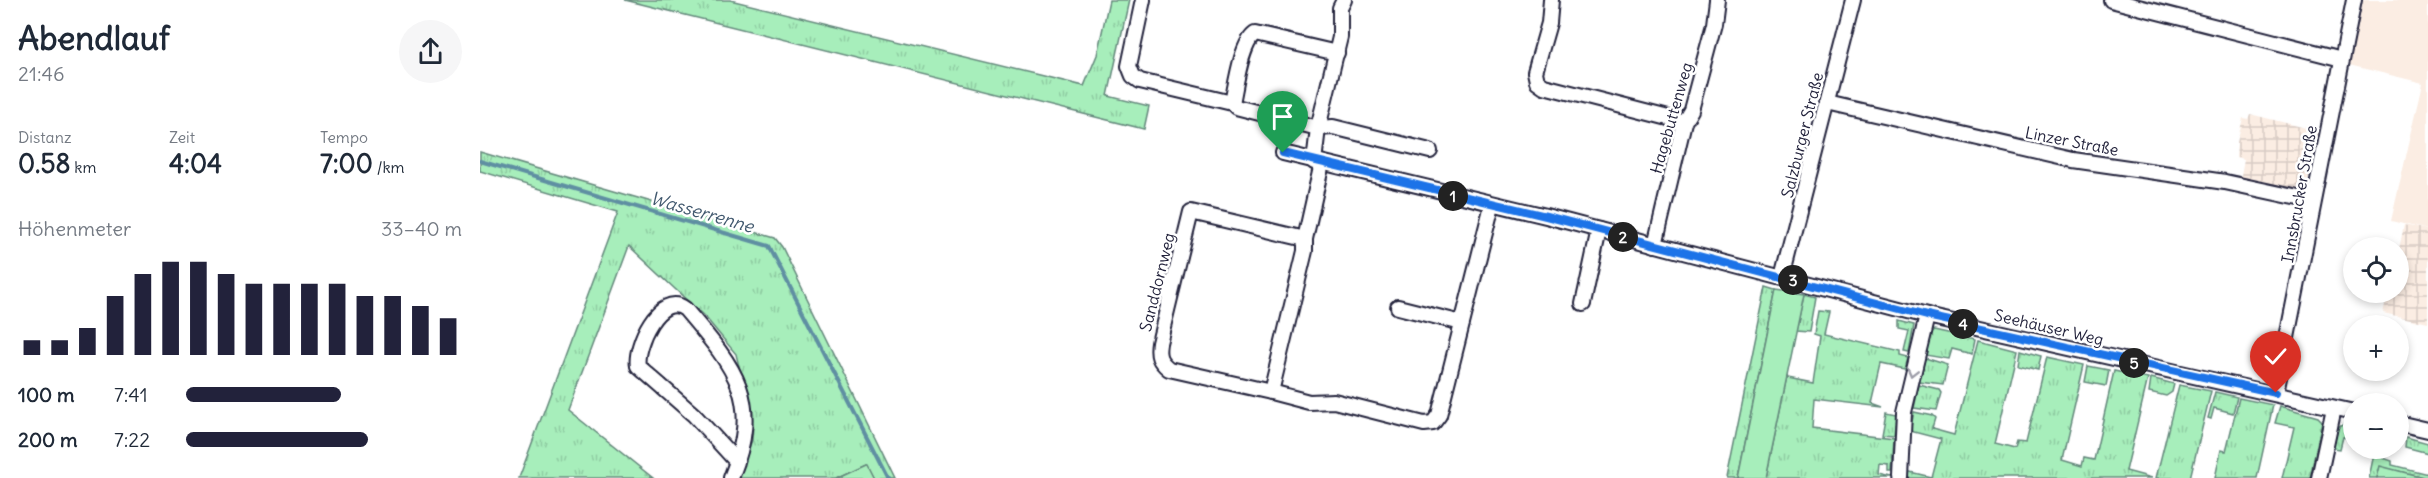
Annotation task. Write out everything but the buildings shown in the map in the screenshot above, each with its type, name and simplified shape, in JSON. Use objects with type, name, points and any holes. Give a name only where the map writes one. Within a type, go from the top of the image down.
[{"type":"street","points":[[1143,0],[1129,66],[1133,76],[1140,81],[1232,103],[1236,107],[1318,128],[1333,127],[1430,151]]},
{"type":"street","points":[[1271,392],[1305,251],[1318,163],[1318,128],[1337,53],[1340,8],[1344,0]]},
{"type":"street","points":[[1551,0],[1549,23],[1535,72],[1538,81],[1544,86],[1684,122]]},
{"type":"street","name":"Hagebuttenweg","points":[[1655,245],[1684,122],[1691,110],[1714,24],[1717,0]]},
{"type":"street","name":"Salzburger Straße","points":[[1782,277],[1853,0]]},
{"type":"street","points":[[2112,0],[2342,59]]},
{"type":"street","name":"Innsbrucker Straße","points":[[2276,393],[2354,0]]},
{"type":"street","points":[[1232,103],[1248,38],[1255,34],[1337,53]]},
{"type":"street","name":"Linzer Straße","points":[[1827,104],[2073,160],[2225,182],[2313,201]]},
{"type":"street","name":"Seehäuser Weg","points":[[1283,153],[1599,230],[1927,316],[2343,410]]},
{"type":"street","name":"Sanddornweg","points":[[1305,239],[1191,212],[1159,343],[1157,353],[1160,362],[1169,369],[1309,402],[1334,401],[1424,424],[1433,423],[1439,415],[1492,205]]},
{"type":"street","points":[[1582,304],[1599,230]]},
{"type":"street","points":[[731,478],[738,462],[746,430],[746,416],[740,387],[723,356],[692,316],[679,304],[670,303],[663,307],[650,327],[638,351],[638,366],[694,415],[738,462]]},
{"type":"street","points":[[1398,308],[1462,323]]},
{"type":"street","points":[[1901,478],[1904,412],[1927,316]]},
{"type":"street","points":[[2319,478],[2334,408]]},
{"type":"street","points":[[2409,426],[2428,430]]},
{"type":"shaded area","points":[[2363,0],[2428,0],[2428,230],[2391,221],[2423,83],[2349,65]]},
{"type":"shaded area","points":[[2250,114],[2318,131],[2307,188],[2298,194],[2240,180],[2244,159],[2236,157],[2237,142],[2243,118],[2248,119]]},
{"type":"shaded area","points":[[2404,225],[2428,230],[2428,323],[2409,319],[2409,315],[2383,313],[2386,303],[2409,303],[2409,237],[2402,237]]},
{"type":"green space","points":[[625,0],[730,0],[1084,86],[1097,55],[1109,0],[1129,0],[1108,96],[1149,106],[1144,129]]},
{"type":"green space","points":[[480,152],[775,238],[782,247],[895,478],[874,478],[866,464],[836,478],[738,478],[752,440],[753,425],[736,354],[706,318],[629,246],[568,410],[653,478],[519,478],[618,212],[480,171]]},
{"type":"green space","points":[[1766,287],[1776,290],[1738,478],[1727,478]]},
{"type":"green space","points":[[1776,290],[1804,294],[1766,478],[1738,478]]},
{"type":"green space","points":[[1804,294],[1815,297],[1809,332],[1796,331]]},
{"type":"green space","points":[[1818,311],[1829,312],[1824,334],[1900,352],[1900,356],[1908,358],[1905,369],[1881,364],[1872,403],[1883,407],[1814,399],[1812,428],[1894,438],[1892,473],[1889,473],[1889,466],[1880,465],[1879,475],[1892,478],[1766,478],[1787,376],[1813,383],[1820,336],[1814,334]]},
{"type":"green space","points":[[1899,321],[1914,325],[1909,353],[1904,352],[1909,331],[1899,329]]},
{"type":"green space","points":[[1934,330],[1975,339],[1972,354],[1952,349],[1949,359],[1925,355],[1930,332]]},
{"type":"green space","points":[[1978,340],[2017,350],[1995,444],[2015,449],[2017,442],[2026,443],[2047,357],[2084,365],[2062,460],[2082,466],[2084,458],[2094,460],[2114,371],[2148,378],[2126,471],[2152,478],[1907,478],[1906,471],[1931,477],[1941,439],[1910,431],[1914,412],[1932,416],[1935,419],[1932,429],[1954,435]]},
{"type":"green space","points":[[2020,350],[2041,356],[2038,370],[2018,365]]},
{"type":"green space","points":[[1925,358],[1948,365],[1943,385],[1919,382]]},
{"type":"green space","points":[[2088,366],[2109,370],[2106,386],[2085,382]]},
{"type":"green space","points":[[2151,378],[2174,384],[2172,392],[2166,396],[2149,392]]},
{"type":"green space","points":[[1919,385],[1939,390],[1941,393],[1936,411],[1914,408]]},
{"type":"green space","points":[[2179,385],[2211,391],[2190,478],[2156,478]]},
{"type":"green space","points":[[2215,392],[2237,397],[2233,413],[2214,408],[2211,419],[2208,418]]},
{"type":"green space","points":[[2239,398],[2273,405],[2257,478],[2215,478],[2221,450],[2226,451]]},
{"type":"green space","points":[[2280,406],[2318,417],[2322,421],[2310,478],[2282,478],[2294,427],[2275,423]]},
{"type":"green space","points":[[1886,412],[1896,414],[1894,435],[1882,434]]},
{"type":"green space","points":[[2343,424],[2340,449],[2333,448],[2338,428]]},
{"type":"green space","points":[[2409,438],[2428,443],[2428,453],[2409,448]]},
{"type":"green space","points":[[2373,459],[2386,459],[2392,461],[2392,465],[2428,474],[2428,478],[2380,467],[2377,478],[2369,478]]},
{"type":"green space","points":[[866,464],[874,478],[836,478]]},
{"type":"green space","points":[[2380,466],[2426,478],[2377,478]]},
{"type":"waterway","name":"Wasserrenne","points":[[480,161],[769,246],[888,478]]},
{"type":"route","points":[[1283,153],[1492,205],[1546,216],[1927,316],[2276,393]]}]
